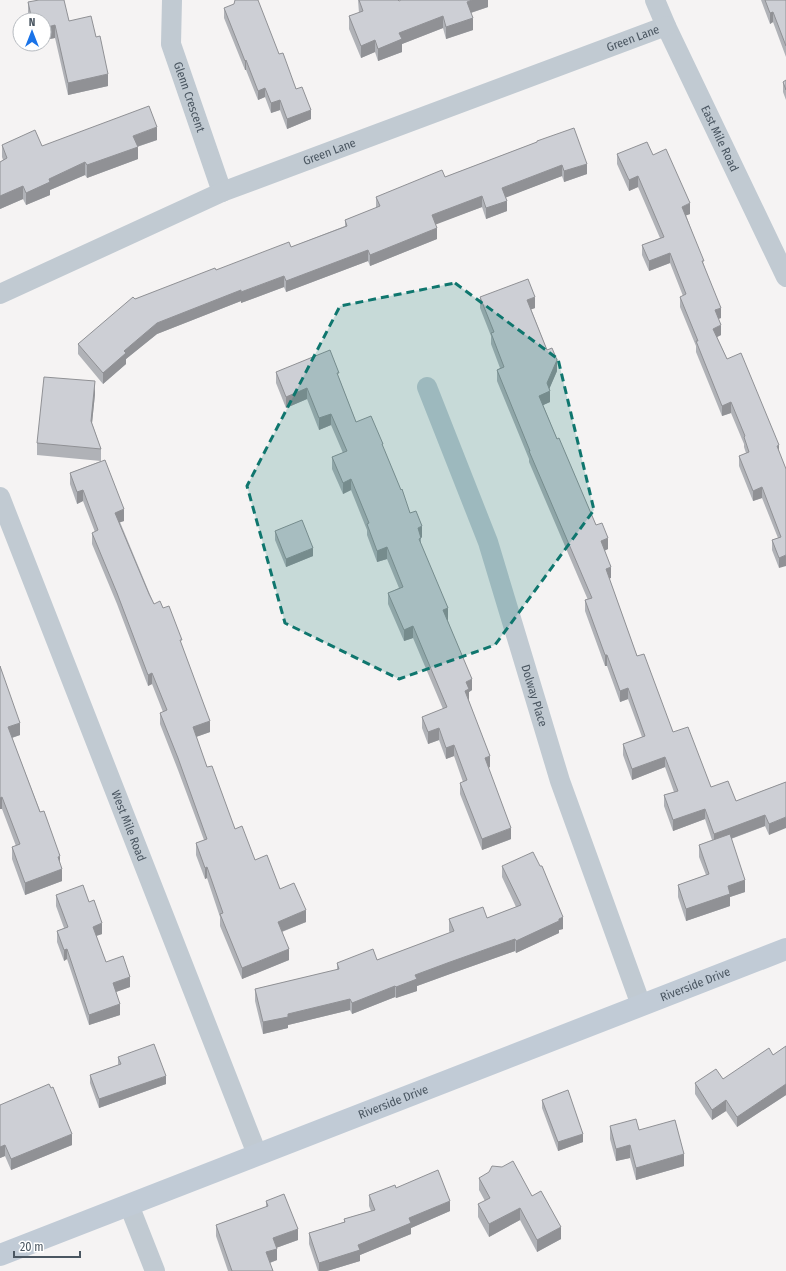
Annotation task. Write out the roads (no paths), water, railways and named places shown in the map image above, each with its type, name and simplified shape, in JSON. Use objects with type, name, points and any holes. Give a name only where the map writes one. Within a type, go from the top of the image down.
[{"type":"main road","name":"Riverside Drive","points":[[0,1255],[786,949]]},
{"type":"street","name":"Glenn Crescent","points":[[172,0],[171,44],[222,192]]},
{"type":"street","name":"East Mile Road","points":[[655,0],[786,277]]},
{"type":"street","name":"Green Lane","points":[[0,294],[222,192],[666,26]]},
{"type":"street","name":"Dolway Place","points":[[427,387],[488,542],[560,781],[641,1005]]},
{"type":"street","name":"West Mile Road","points":[[0,497],[257,1154]]},
{"type":"street","points":[[129,1205],[155,1271]]}]
